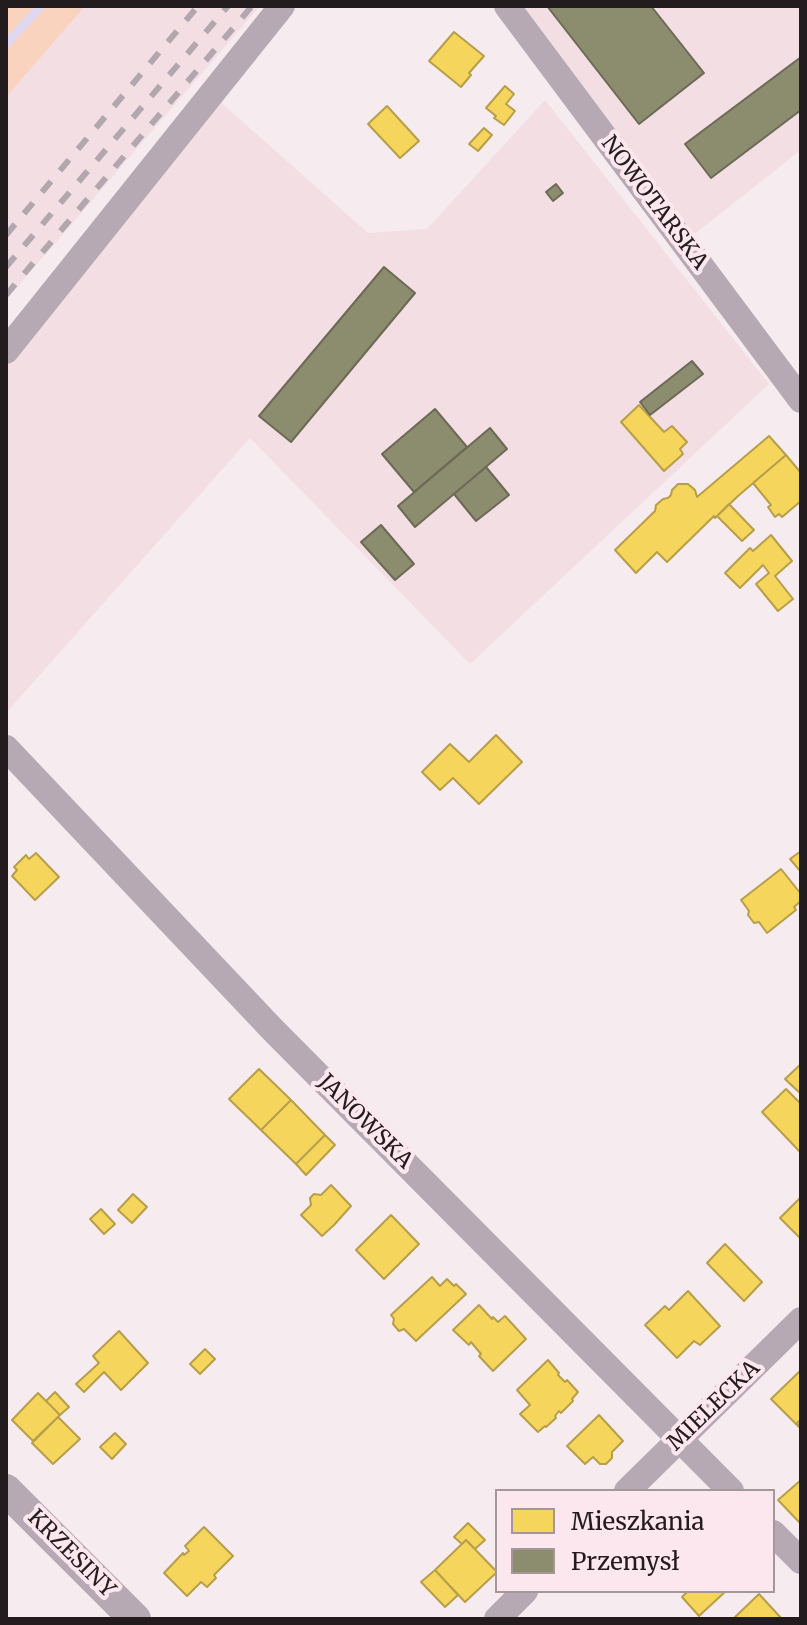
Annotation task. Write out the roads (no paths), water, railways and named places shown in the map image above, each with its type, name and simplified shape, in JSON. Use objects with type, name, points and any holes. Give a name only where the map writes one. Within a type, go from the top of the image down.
[{"type":"street","points":[[6,351],[282,6]]},
{"type":"street","name":"NOWOTARSKA","points":[[507,6],[801,400]]},
{"type":"street","name":"JANOWSKA","points":[[6,748],[264,1020],[729,1489]]},
{"type":"street","name":"MIELECKA","points":[[629,1489],[801,1320]]},
{"type":"street","name":"KRZESINY","points":[[6,1490],[135,1619]]},
{"type":"street","points":[[775,1535],[801,1561]]},
{"type":"street","points":[[497,1619],[523,1593]]},
{"type":"waterway","points":[[6,44],[41,6]]},
{"type":"railway","points":[[6,235],[198,6]]},
{"type":"railway","points":[[6,267],[228,6]]},
{"type":"railway","points":[[6,295],[252,6]]}]
